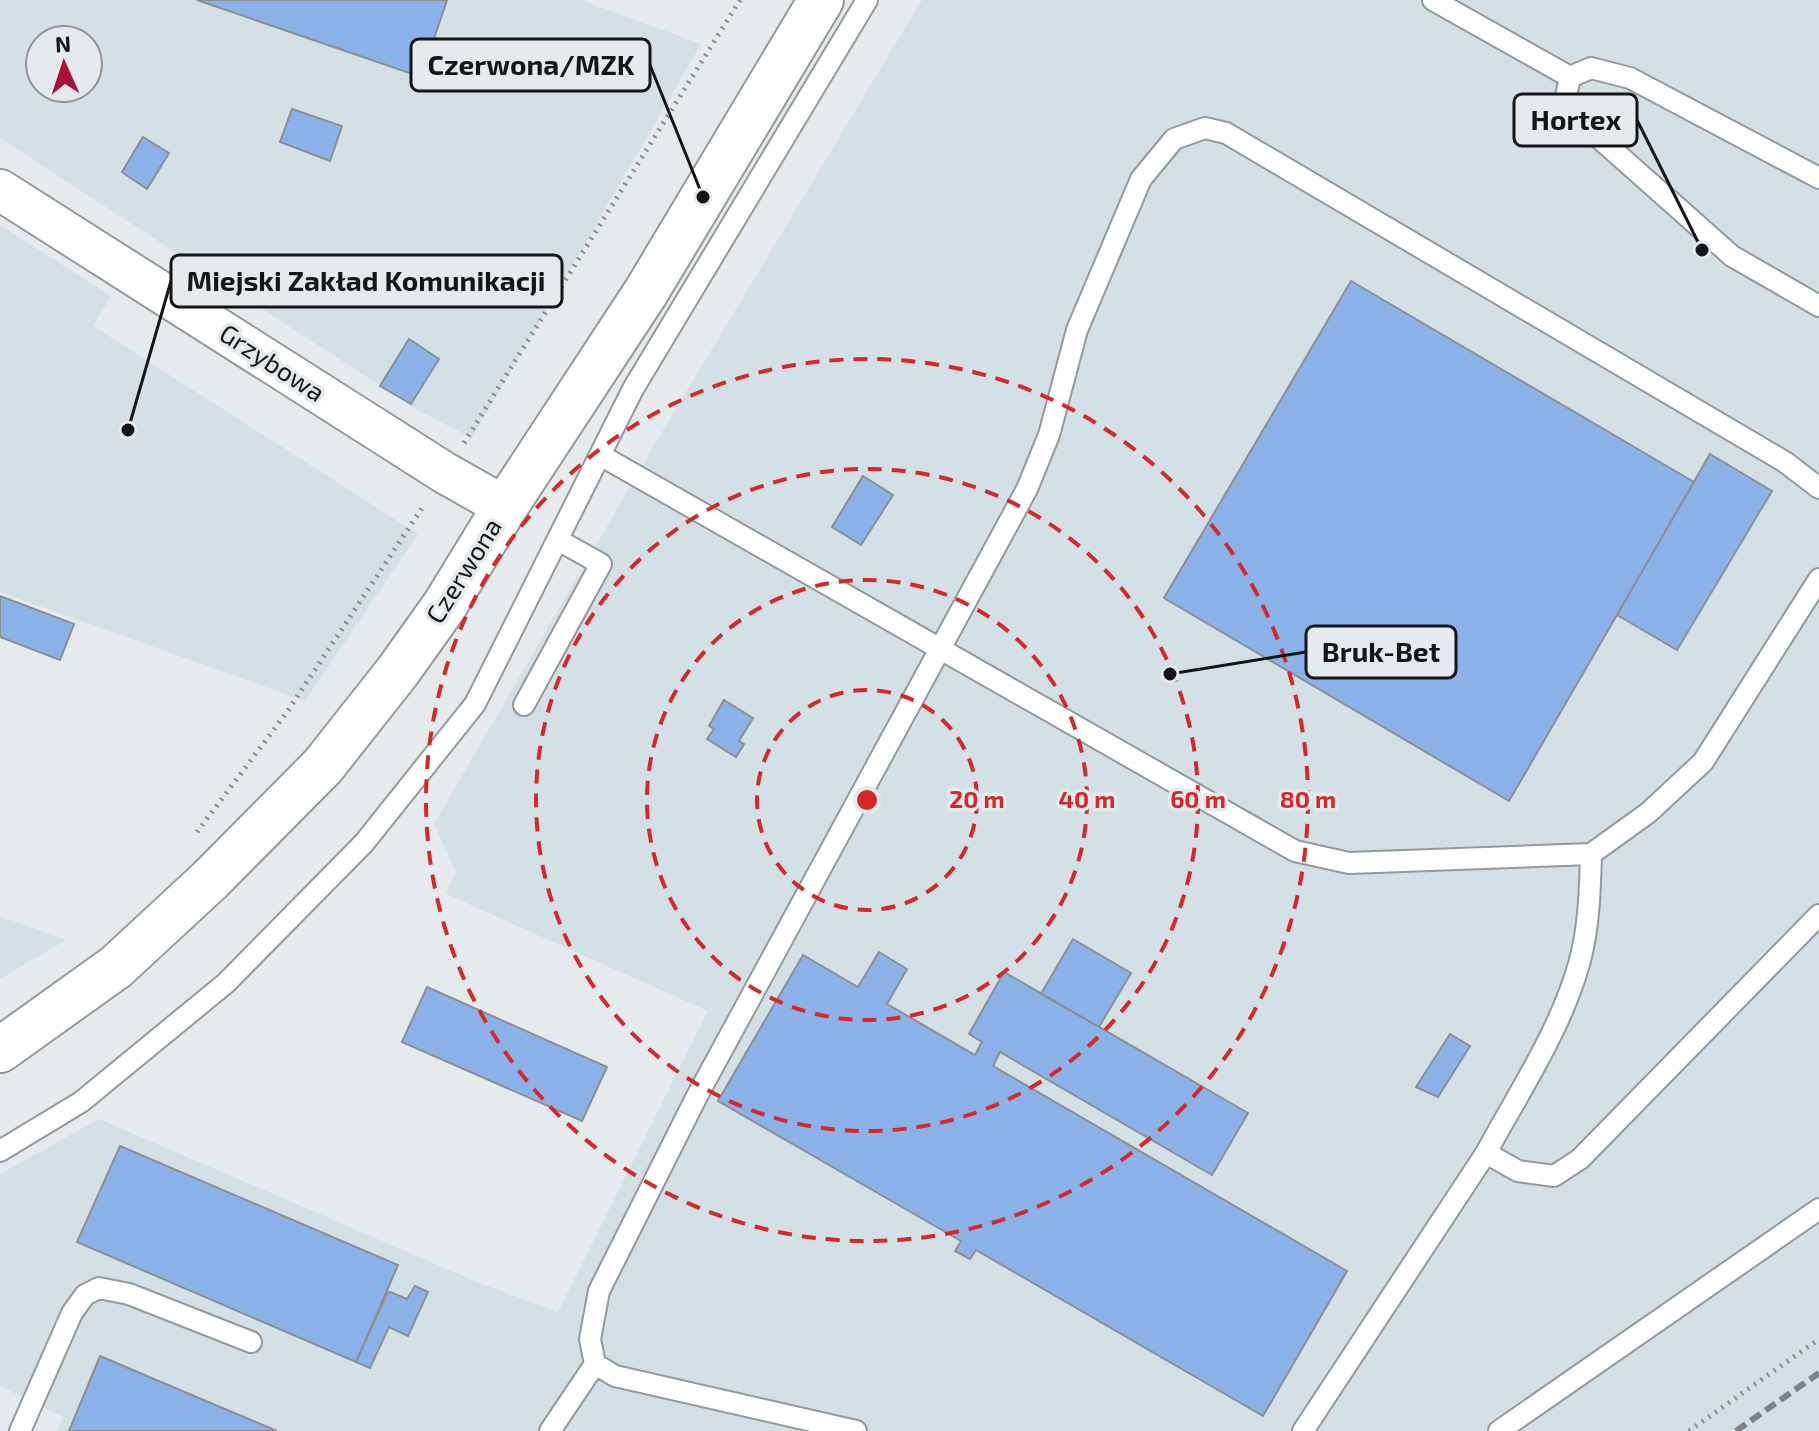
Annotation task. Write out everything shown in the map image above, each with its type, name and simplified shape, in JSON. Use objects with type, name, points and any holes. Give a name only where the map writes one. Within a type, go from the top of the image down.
[{"type":"main road","name":"Czerwona","points":[[0,1050],[116,967],[210,880],[323,766],[398,671],[445,605],[505,507],[646,292],[821,0]]},
{"type":"street","name":"Grzybowa","points":[[0,190],[445,473],[505,507]]},
{"type":"lane","points":[[0,1151],[81,1102],[226,983],[364,843],[475,704],[633,389],[867,0]]},
{"type":"lane","points":[[1433,0],[1570,77]]},
{"type":"lane","points":[[1570,77],[1591,68],[1630,78],[1819,178]]},
{"type":"lane","points":[[1570,77],[1565,101],[1580,121],[1732,256],[1819,306]]},
{"type":"lane","points":[[550,1431],[595,1364],[590,1339],[599,1291],[697,1096],[1027,489],[1049,435],[1077,330],[1141,179],[1174,139],[1205,128],[1226,133],[1785,462],[1819,488]]},
{"type":"lane","points":[[600,455],[1295,851],[1349,863],[1591,854],[1648,813],[1703,762],[1819,579]]},
{"type":"lane","points":[[524,705],[601,564],[558,540]]},
{"type":"lane","points":[[1303,1431],[1486,1153],[1564,1007],[1580,962],[1589,900],[1591,854]]},
{"type":"lane","points":[[1486,1153],[1518,1171],[1554,1176],[1580,1159],[1819,915]]},
{"type":"lane","points":[[1499,1431],[1819,1209]]},
{"type":"lane","points":[[20,1431],[72,1313],[85,1295],[99,1288],[129,1294],[251,1342]]},
{"type":"lane","points":[[595,1364],[615,1376],[856,1431]]},
{"type":"path","points":[[191,839],[287,712],[445,473],[740,0]]},
{"type":"path","points":[[1689,1431],[1819,1339]]},
{"type":"shaded area","points":[[0,0],[581,0],[701,44],[472,438],[419,411],[0,138]]},
{"type":"shaded area","points":[[922,0],[1819,0],[1819,1431],[57,1431],[63,1417],[0,1386],[0,1174],[99,1119],[482,1284],[558,1312],[708,1011],[446,894],[456,871],[434,824],[653,447]]},
{"type":"shaded area","points":[[0,225],[111,296],[93,326],[418,534],[305,701],[0,592]]},
{"type":"shaded area","points":[[0,916],[66,940],[0,979]]},
{"type":"building","points":[[197,0],[447,0],[421,77]]},
{"type":"building","points":[[292,109],[342,126],[330,161],[280,142]]},
{"type":"building","points":[[143,137],[169,153],[147,189],[122,172]]},
{"type":"building","points":[[1351,281],[1694,482],[1509,801],[1164,598]]},
{"type":"building","points":[[409,339],[439,359],[411,404],[380,386]]},
{"type":"building","points":[[1710,454],[1772,491],[1677,650],[1617,615]]},
{"type":"building","points":[[863,476],[893,495],[861,545],[832,527]]},
{"type":"building","points":[[0,596],[74,624],[60,660],[0,637]]},
{"type":"building","points":[[724,700],[753,718],[739,741],[744,744],[736,757],[707,739],[714,729],[709,726]]},
{"type":"building","points":[[1073,939],[1131,973],[1099,1027],[1041,994]]},
{"type":"building","points":[[879,952],[907,969],[887,1004],[975,1055],[982,1042],[969,1034],[1004,972],[1248,1113],[1212,1175],[1000,1052],[993,1066],[1347,1271],[1263,1416],[976,1250],[970,1259],[955,1251],[961,1241],[718,1101],[803,955],[858,987]]},
{"type":"building","points":[[427,987],[607,1067],[582,1121],[402,1042]]},
{"type":"building","points":[[1450,1034],[1470,1046],[1438,1097],[1416,1087]]},
{"type":"building","points":[[120,1146],[398,1265],[356,1362],[77,1242]]},
{"type":"building","points":[[415,1286],[428,1292],[408,1336],[389,1327],[370,1368],[356,1362],[388,1291],[407,1299]]},
{"type":"building","points":[[100,1356],[161,1382],[277,1431],[69,1431]]},
{"type":"railway","points":[[1736,1431],[1819,1373]]},
{"type":"place","name":"Czerwona/MZK","points":[[703,197]]},
{"type":"place","name":"Hortex","points":[[1702,250]]},
{"type":"place","name":"Miejski Zakład Komunikacji","points":[[128,430]]},
{"type":"place","name":"Bruk-Bet","points":[[1170,674]]}]
